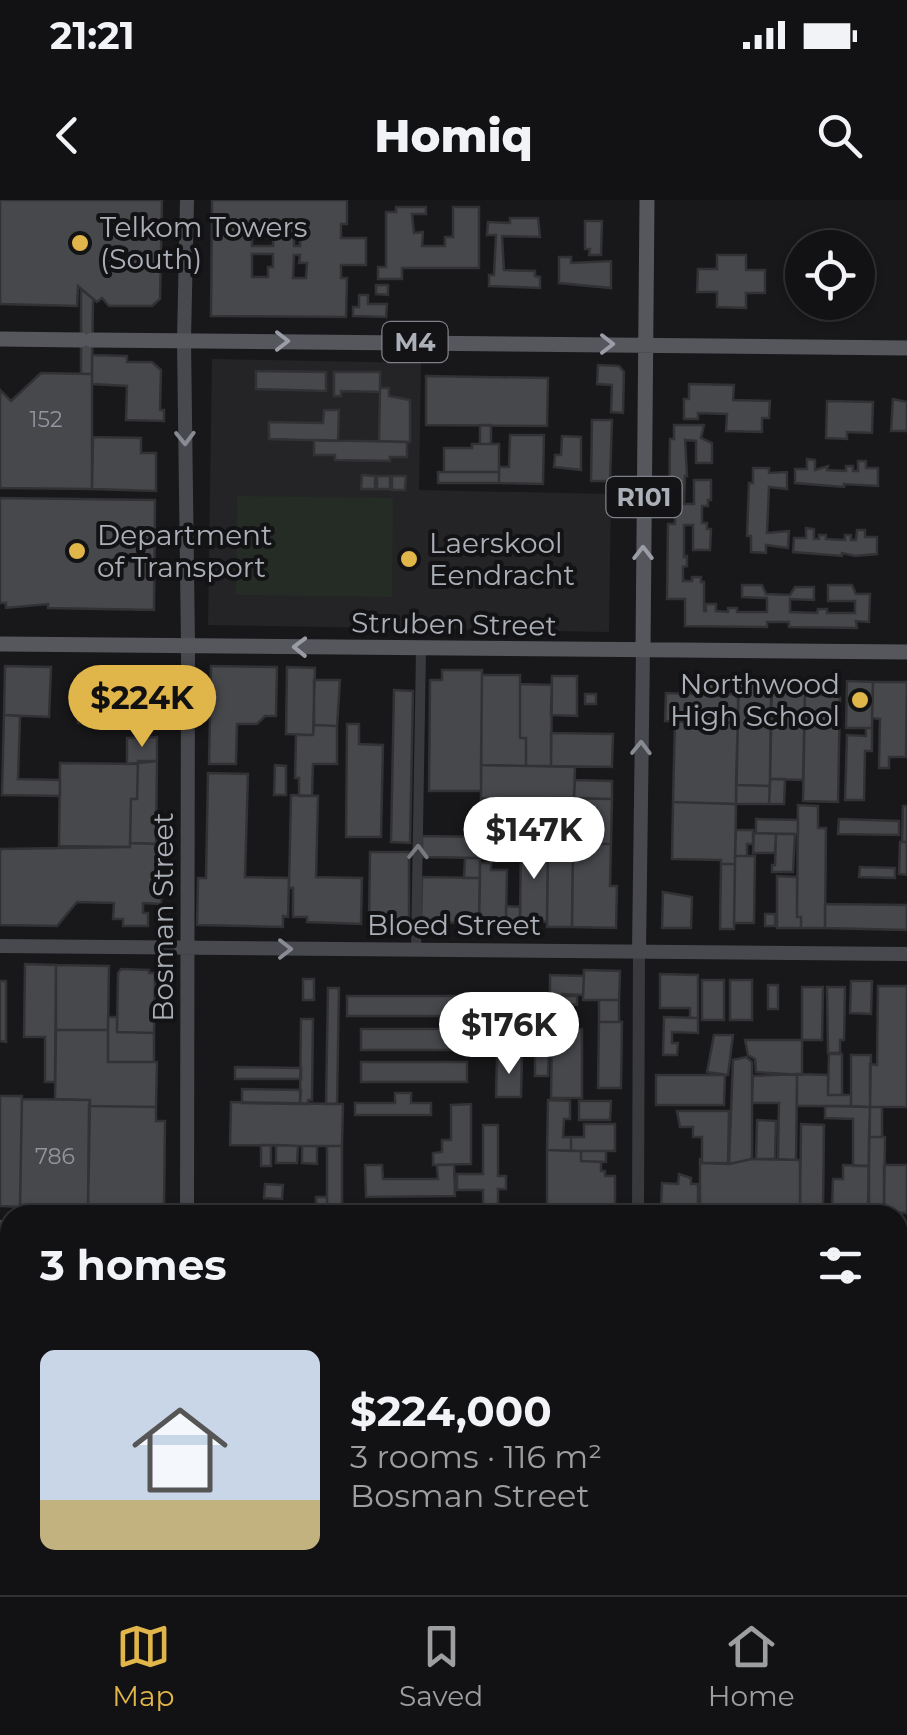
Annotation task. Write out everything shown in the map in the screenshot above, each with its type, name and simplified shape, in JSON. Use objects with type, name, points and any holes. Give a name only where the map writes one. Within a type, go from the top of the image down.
[{"type":"main road","name":"Bosman Street","points":[[187,200],[184,340],[187,1205]]},
{"type":"main road","name":"R101","points":[[639,951],[647,200]]},
{"type":"main road","name":"M4","points":[[0,339],[907,348]]},
{"type":"main road","name":"Struben Street","points":[[0,644],[907,652]]},
{"type":"main road","name":"Bloed Street","points":[[0,946],[907,954]]},
{"type":"street","points":[[416,950],[421,649]]},
{"type":"street","name":"R101","points":[[638,1205],[639,951]]},
{"type":"shaded area","name":"Laerskool Eendracht","points":[[212,359],[421,363],[419,490],[611,494],[609,632],[208,625]]},
{"type":"shaded area","points":[[237,496],[393,498],[392,597],[236,595]]},
{"type":"building","name":"Telkom Towers (South)","points":[[0,200],[162,200],[160,299],[152,306],[109,306],[102,298],[97,302],[78,286],[77,306],[0,304]]},
{"type":"building","points":[[212,200],[347,200],[347,224],[341,224],[341,238],[366,238],[366,265],[341,265],[341,278],[347,278],[346,317],[211,316]],"holes":[[[252,222],[274,222],[274,227],[268,227],[273,246],[252,246]],[[294,223],[307,223],[307,238],[300,238],[300,246],[294,246]],[[252,254],[273,254],[268,277],[252,277]],[[294,255],[300,255],[299,263],[307,263],[306,278],[293,278]]]},
{"type":"building","points":[[396,207],[426,207],[426,214],[412,214],[414,233],[423,232],[422,246],[445,246],[445,237],[453,237],[453,207],[479,207],[479,268],[402,268],[402,279],[378,279],[378,267],[386,267],[386,212],[396,212]]},
{"type":"building","points":[[510,218],[538,218],[540,237],[502,236],[504,270],[535,271],[535,276],[540,277],[540,288],[489,286],[489,275],[494,275],[496,235],[487,235],[488,222],[510,223]]},
{"type":"building","points":[[585,221],[602,221],[601,255],[589,255],[590,249],[585,249]]},
{"type":"building","points":[[717,255],[746,255],[746,270],[765,270],[765,293],[746,293],[746,308],[717,307],[717,292],[697,292],[698,269],[717,269]]},
{"type":"building","points":[[559,257],[571,257],[571,263],[611,261],[611,288],[559,283]]},
{"type":"building","points":[[376,285],[388,285],[388,295],[376,294]]},
{"type":"building","points":[[81,289],[93,299],[92,374],[81,374]]},
{"type":"building","points":[[359,295],[368,295],[368,304],[387,304],[386,317],[353,316],[353,307],[359,307]]},
{"type":"building","points":[[92,355],[127,356],[127,362],[152,362],[161,370],[160,410],[164,410],[164,421],[126,420],[127,386],[92,384]]},
{"type":"building","points":[[598,365],[619,366],[624,372],[623,413],[611,412],[612,385],[597,384]]},
{"type":"building","points":[[256,371],[326,372],[326,391],[256,389]]},
{"type":"building","points":[[334,372],[380,372],[380,392],[341,391],[341,396],[334,396]]},
{"type":"building","points":[[41,373],[92,374],[92,489],[0,488],[0,390],[11,401]]},
{"type":"building","points":[[426,376],[548,378],[547,426],[426,425]]},
{"type":"building","points":[[689,384],[734,385],[733,400],[770,401],[769,418],[762,418],[762,432],[726,431],[727,414],[698,413],[698,419],[684,419]]},
{"type":"building","points":[[380,388],[389,388],[389,396],[410,400],[410,442],[379,441]]},
{"type":"building","points":[[893,399],[907,402],[907,431],[891,431]]},
{"type":"building","points":[[827,401],[873,402],[872,433],[847,432],[847,439],[826,438]]},
{"type":"building","points":[[324,410],[339,410],[338,441],[269,439],[269,422],[323,423]]},
{"type":"building","points":[[592,420],[612,420],[610,481],[591,481]]},
{"type":"building","points":[[480,425],[491,425],[491,444],[480,444]]},
{"type":"building","points":[[674,425],[704,425],[701,438],[712,443],[712,463],[696,463],[696,441],[685,440],[684,504],[694,504],[694,480],[711,480],[711,500],[708,506],[702,506],[702,523],[711,529],[710,550],[693,550],[693,525],[684,525],[687,566],[683,567],[683,581],[701,577],[704,611],[706,604],[716,604],[716,611],[737,608],[737,612],[767,612],[767,598],[742,597],[742,585],[762,585],[766,594],[790,595],[795,587],[814,587],[814,600],[790,599],[790,612],[817,613],[818,609],[827,609],[827,613],[855,613],[855,601],[828,601],[828,585],[852,585],[856,594],[870,594],[869,622],[856,621],[857,628],[789,627],[789,622],[767,622],[767,627],[685,626],[685,599],[667,599],[668,524],[675,524],[675,505],[669,505],[670,439],[674,439]]},
{"type":"building","points":[[510,435],[544,435],[543,484],[499,483],[499,467],[509,467]]},
{"type":"building","points":[[562,436],[581,437],[581,470],[554,467],[555,455],[561,455]]},
{"type":"building","points":[[93,437],[141,438],[141,453],[156,453],[156,491],[92,489]]},
{"type":"building","points":[[314,440],[407,442],[407,457],[390,457],[390,461],[335,460],[335,455],[314,455]]},
{"type":"building","points":[[472,444],[499,444],[499,472],[444,472],[444,448],[472,448]]},
{"type":"building","points":[[807,459],[815,460],[815,470],[828,466],[827,470],[846,471],[846,466],[853,466],[853,471],[858,471],[858,461],[866,461],[866,468],[878,468],[878,486],[795,483],[795,469],[807,469]]},
{"type":"building","points":[[753,468],[769,468],[769,473],[787,472],[787,489],[769,487],[767,533],[789,531],[788,548],[766,545],[766,553],[751,552],[751,536],[747,536]]},
{"type":"building","points":[[438,472],[499,472],[499,483],[438,483]]},
{"type":"building","points":[[362,475],[375,476],[375,489],[361,489]]},
{"type":"building","points":[[377,476],[390,476],[390,489],[377,489]]},
{"type":"building","points":[[392,476],[406,476],[405,490],[392,490]]},
{"type":"building","name":"Department of Transport","points":[[0,498],[155,500],[154,610],[48,608],[48,604],[6,608],[6,603],[0,603]]},
{"type":"building","points":[[806,528],[814,529],[814,539],[826,535],[826,539],[845,540],[845,535],[851,535],[851,540],[856,540],[857,530],[865,530],[865,537],[877,537],[877,554],[793,552],[794,538],[806,538]]},
{"type":"building","points":[[5,666],[51,667],[49,717],[4,715]]},
{"type":"building","points":[[211,666],[277,667],[276,716],[265,716],[257,724],[237,724],[236,764],[209,764]]},
{"type":"building","points":[[287,667],[315,668],[313,735],[286,734]]},
{"type":"building","points":[[442,670],[482,670],[481,791],[429,791],[430,680],[442,680]]},
{"type":"building","points":[[80,673],[164,673],[164,691],[80,691]]},
{"type":"building","points":[[482,675],[520,675],[520,738],[526,738],[526,766],[481,765]]},
{"type":"building","points":[[552,676],[577,676],[577,716],[551,715]]},
{"type":"building","points":[[314,680],[340,680],[337,726],[314,725]]},
{"type":"building","points":[[739,681],[772,682],[770,786],[736,785]]},
{"type":"building","name":"Northwood High School","points":[[847,681],[873,682],[872,728],[846,728]]},
{"type":"building","points":[[873,682],[907,682],[906,757],[889,757],[889,768],[879,768],[880,719],[872,718]]},
{"type":"building","points":[[691,683],[718,684],[718,696],[738,693],[738,723],[665,721],[666,693],[691,694]]},
{"type":"building","points":[[520,684],[552,685],[551,766],[526,766],[526,738],[520,738]]},
{"type":"building","points":[[771,689],[805,689],[803,780],[770,779]]},
{"type":"building","points":[[394,690],[413,691],[410,843],[391,842]]},
{"type":"building","points":[[585,694],[596,694],[596,704],[585,704]]},
{"type":"building","points":[[805,695],[840,695],[838,802],[803,801]]},
{"type":"building","points":[[78,704],[162,709],[162,724],[78,723]]},
{"type":"building","points":[[4,715],[20,716],[18,779],[60,780],[60,796],[2,795]]},
{"type":"building","points":[[675,721],[738,723],[736,804],[673,802]]},
{"type":"building","points":[[347,724],[359,724],[359,744],[383,745],[381,837],[346,837]]},
{"type":"building","points":[[314,725],[337,726],[337,764],[313,764],[312,796],[299,796],[299,778],[295,778],[296,735],[313,735]]},
{"type":"building","points":[[866,728],[872,728],[872,751],[865,751],[864,800],[845,800],[847,735],[866,736]]},
{"type":"building","points":[[551,733],[613,734],[612,767],[551,766]]},
{"type":"building","points":[[157,737],[157,761],[127,764],[127,738]]},
{"type":"building","points":[[138,761],[157,761],[156,844],[130,843],[131,799],[137,799]]},
{"type":"building","points":[[60,763],[138,764],[137,799],[131,799],[130,847],[59,846]]},
{"type":"building","points":[[275,765],[286,766],[286,795],[274,795]]},
{"type":"building","points":[[481,765],[575,767],[574,798],[551,798],[551,819],[489,819],[489,799],[481,798]]},
{"type":"building","points":[[208,773],[248,774],[245,877],[289,878],[288,917],[283,916],[283,927],[197,925],[198,878],[206,878]]},
{"type":"building","points":[[770,779],[785,779],[784,804],[769,804]]},
{"type":"building","points":[[575,780],[612,781],[612,799],[574,798]]},
{"type":"building","points":[[736,785],[770,786],[769,804],[736,804]]},
{"type":"building","points":[[291,795],[318,796],[316,877],[362,878],[361,924],[307,922],[307,917],[293,917],[293,888],[289,888]]},
{"type":"building","points":[[481,798],[489,799],[489,858],[480,858]]},
{"type":"building","points":[[551,798],[612,799],[611,844],[550,843]]},
{"type":"building","points":[[673,802],[736,804],[735,864],[672,859]]},
{"type":"building","points":[[798,805],[818,806],[818,828],[826,828],[825,928],[801,928],[801,917],[797,917]]},
{"type":"building","points":[[903,806],[907,806],[907,842],[902,842]]},
{"type":"building","points":[[756,819],[798,820],[798,834],[756,833]]},
{"type":"building","points":[[839,819],[899,821],[899,835],[838,834]]},
{"type":"building","points":[[736,830],[753,830],[753,844],[747,844],[747,856],[735,856]]},
{"type":"building","points":[[754,833],[776,834],[775,853],[753,853]]},
{"type":"building","points":[[776,834],[795,834],[793,872],[772,872]]},
{"type":"building","points":[[422,836],[480,837],[480,858],[422,857]]},
{"type":"building","points":[[521,842],[548,843],[547,922],[520,921]]},
{"type":"building","points":[[900,842],[907,842],[907,875],[899,874]]},
{"type":"building","points":[[130,843],[162,844],[161,904],[143,903],[148,926],[123,926],[123,919],[113,919],[114,903],[77,902],[57,926],[0,925],[0,849],[130,847]]},
{"type":"building","points":[[548,843],[573,843],[572,927],[547,927]]},
{"type":"building","points":[[573,843],[611,844],[610,886],[617,886],[616,928],[572,927]]},
{"type":"building","points":[[370,852],[409,852],[409,924],[369,923]]},
{"type":"building","points":[[735,856],[755,856],[754,923],[734,923]]},
{"type":"building","points":[[465,858],[480,858],[480,878],[464,878]]},
{"type":"building","points":[[480,863],[491,863],[491,870],[507,870],[506,921],[479,921]]},
{"type":"building","points":[[721,864],[735,864],[734,929],[720,929]]},
{"type":"building","points":[[860,867],[895,868],[895,878],[859,877]]},
{"type":"building","points":[[777,876],[797,877],[797,917],[801,917],[801,928],[777,928]]},
{"type":"building","points":[[422,877],[480,878],[479,923],[421,922]]},
{"type":"building","points":[[663,892],[692,897],[691,928],[662,928]]},
{"type":"building","points":[[825,904],[907,905],[907,930],[825,928]]},
{"type":"building","points":[[506,906],[520,907],[520,921],[506,921]]},
{"type":"building","points":[[765,914],[775,914],[775,926],[765,926]]},
{"type":"building","points":[[25,964],[56,965],[55,1082],[45,1082],[45,1037],[24,1037]]},
{"type":"building","points":[[56,965],[109,966],[108,1030],[56,1030]]},
{"type":"building","points":[[121,969],[155,973],[154,1033],[117,1032]]},
{"type":"building","points":[[584,970],[620,971],[619,1000],[583,1000]]},
{"type":"building","points":[[660,974],[698,975],[698,1018],[690,1018],[690,1008],[660,1008]]},
{"type":"building","points":[[550,975],[584,976],[583,995],[562,994],[562,1003],[550,1003]]},
{"type":"building","points":[[303,979],[314,979],[314,1000],[303,1000]]},
{"type":"building","points":[[702,980],[724,980],[724,1020],[702,1020]]},
{"type":"building","points":[[730,980],[752,980],[752,1020],[730,1020]]},
{"type":"building","points":[[0,981],[6,981],[6,1042],[0,1041]]},
{"type":"building","points":[[851,981],[872,981],[871,1014],[850,1013]]},
{"type":"building","points":[[768,985],[778,985],[778,1009],[768,1009]]},
{"type":"building","points":[[878,986],[907,986],[907,1107],[870,1107],[870,1064],[877,1065]]},
{"type":"building","points":[[802,987],[823,987],[822,1040],[802,1040]]},
{"type":"building","points":[[827,987],[845,987],[844,1040],[840,1040],[840,1053],[828,1053]]},
{"type":"building","points":[[328,988],[339,988],[337,1104],[326,1104]]},
{"type":"building","points":[[347,996],[478,996],[478,1016],[347,1016]]},
{"type":"building","points":[[565,996],[577,996],[577,1005],[565,1004]]},
{"type":"building","points":[[599,1000],[619,1000],[619,1022],[599,1022]]},
{"type":"building","points":[[108,1017],[117,1017],[117,1032],[154,1033],[154,1062],[108,1062]]},
{"type":"building","points":[[664,1017],[698,1018],[698,1033],[672,1032],[672,1043],[678,1043],[677,1055],[663,1055]]},
{"type":"building","points":[[301,1019],[313,1019],[312,1100],[308,1104],[300,1104]]},
{"type":"building","points":[[599,1022],[622,1022],[621,1088],[598,1088]]},
{"type":"building","points":[[361,1029],[472,1029],[472,1050],[361,1050]]},
{"type":"building","points":[[552,1029],[582,1029],[582,1098],[551,1098]]},
{"type":"building","points":[[56,1030],[108,1030],[108,1062],[157,1062],[156,1107],[89,1106],[90,1100],[55,1099]]},
{"type":"building","points":[[714,1035],[733,1035],[728,1075],[707,1072]]},
{"type":"building","points":[[745,1040],[802,1040],[802,1075],[756,1072],[755,1059],[748,1055]]},
{"type":"building","points":[[535,1047],[549,1047],[548,1076],[535,1076]]},
{"type":"building","points":[[829,1054],[842,1054],[842,1095],[828,1095]]},
{"type":"building","points":[[851,1055],[871,1055],[870,1107],[851,1106]]},
{"type":"building","points":[[497,1056],[522,1057],[521,1097],[496,1097]]},
{"type":"building","points":[[746,1057],[752,1062],[752,1159],[729,1164],[733,1060]]},
{"type":"building","points":[[361,1062],[467,1062],[467,1082],[361,1082]]},
{"type":"building","points":[[235,1067],[301,1068],[301,1079],[235,1079]]},
{"type":"building","points":[[797,1074],[796,1160],[778,1159],[779,1103],[752,1103],[753,1076]]},
{"type":"building","points":[[797,1074],[828,1075],[828,1095],[851,1095],[851,1106],[797,1106]]},
{"type":"building","points":[[656,1075],[725,1075],[724,1105],[656,1105]]},
{"type":"building","points":[[242,1089],[301,1090],[300,1104],[242,1103]]},
{"type":"building","points":[[395,1093],[411,1093],[411,1103],[431,1103],[431,1115],[355,1115],[355,1103],[395,1103]]},
{"type":"building","points":[[0,1096],[22,1096],[20,1205],[0,1205]]},
{"type":"building","points":[[22,1099],[90,1100],[88,1205],[20,1205]]},
{"type":"building","points":[[548,1100],[570,1101],[570,1119],[564,1119],[563,1137],[571,1137],[571,1151],[547,1150]]},
{"type":"building","points":[[579,1101],[611,1101],[610,1120],[579,1120]]},
{"type":"building","points":[[231,1102],[343,1104],[342,1146],[230,1145]]},
{"type":"building","points":[[471,1104],[471,1164],[433,1165],[433,1153],[442,1152],[442,1140],[451,1140],[451,1105]]},
{"type":"building","points":[[89,1106],[156,1107],[156,1121],[165,1121],[164,1205],[88,1205]]},
{"type":"building","points":[[825,1106],[870,1107],[869,1166],[853,1166],[853,1119],[825,1118]]},
{"type":"building","points":[[870,1107],[882,1107],[882,1137],[869,1137]]},
{"type":"building","points":[[677,1111],[729,1111],[728,1163],[702,1163],[702,1137],[693,1137],[693,1127],[680,1127]]},
{"type":"building","points":[[757,1120],[776,1121],[775,1159],[756,1159]]},
{"type":"building","points":[[584,1124],[615,1124],[615,1151],[571,1151],[571,1137],[584,1137]]},
{"type":"building","points":[[801,1124],[824,1125],[823,1205],[800,1205]]},
{"type":"building","points":[[483,1125],[498,1125],[498,1176],[506,1176],[506,1189],[498,1189],[498,1205],[483,1205],[483,1190],[457,1190],[457,1174],[483,1174]]},
{"type":"building","points":[[869,1137],[885,1137],[884,1205],[868,1205]]},
{"type":"building","points":[[261,1145],[271,1145],[271,1166],[261,1166]]},
{"type":"building","points":[[276,1145],[298,1146],[297,1163],[276,1163]]},
{"type":"building","points":[[302,1146],[317,1146],[317,1164],[302,1163]]},
{"type":"building","points":[[327,1146],[342,1146],[342,1205],[327,1205]]},
{"type":"building","points":[[547,1150],[581,1151],[581,1161],[601,1162],[605,1176],[615,1176],[615,1205],[547,1205]]},
{"type":"building","points":[[581,1151],[606,1151],[606,1162],[581,1161]]},
{"type":"building","points":[[700,1158],[702,1163],[729,1164],[752,1159],[800,1160],[800,1205],[700,1205]]},
{"type":"building","points":[[365,1165],[382,1165],[383,1179],[438,1179],[437,1165],[454,1165],[455,1196],[366,1197]]},
{"type":"building","points":[[843,1165],[869,1166],[869,1205],[832,1205],[833,1179],[843,1179]]},
{"type":"building","points":[[884,1165],[907,1165],[907,1205],[884,1205]]},
{"type":"building","points":[[679,1174],[691,1178],[691,1184],[698,1184],[698,1205],[661,1205],[662,1183],[678,1184]]},
{"type":"building","points":[[265,1184],[283,1185],[282,1199],[264,1198]]},
{"type":"building","points":[[316,1197],[327,1197],[327,1205],[316,1205]]},
{"type":"place","name":"Telkom Towers (South)","points":[[80,243]]},
{"type":"place","name":"Department of Transport","points":[[77,551]]},
{"type":"place","name":"Laerskool Eendracht","points":[[409,559]]},
{"type":"place","name":"Northwood High School","points":[[860,700]]}]
